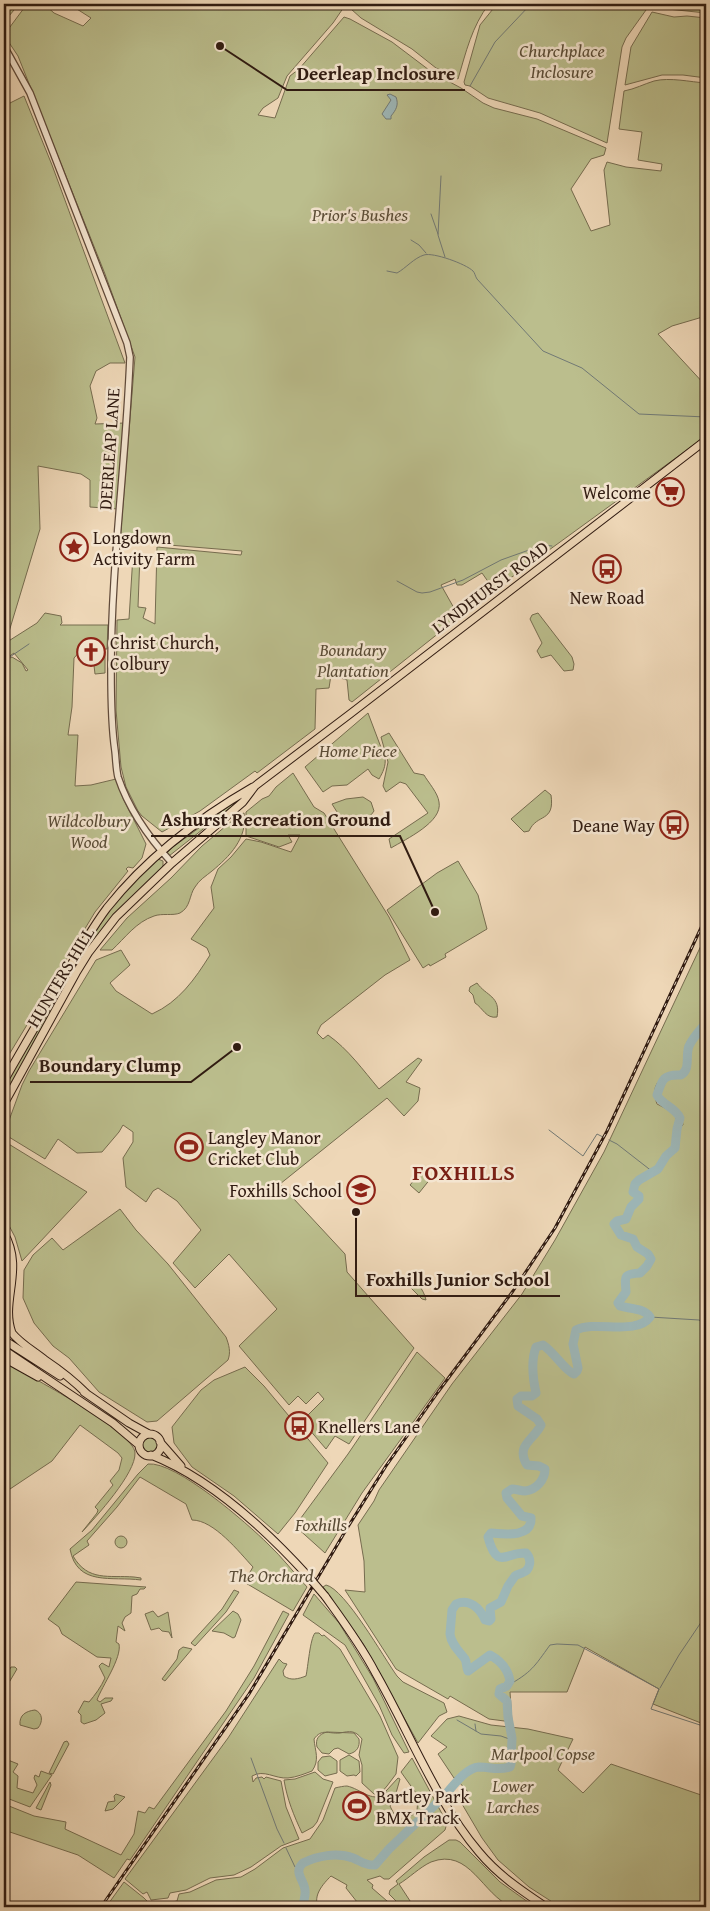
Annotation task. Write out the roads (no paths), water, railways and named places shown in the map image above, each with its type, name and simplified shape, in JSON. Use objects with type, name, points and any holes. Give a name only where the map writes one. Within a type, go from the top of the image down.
[{"type":"main road","name":"LYNDHURST ROAD","points":[[291,757],[350,714],[706,440]]},
{"type":"main road","name":"HUNTERS HILL","points":[[4,1081],[92,929],[125,887],[162,852],[231,800],[255,786],[291,757]]},
{"type":"main road","name":"HUNTERS HILL","points":[[4,1104],[89,952],[116,917],[172,863],[243,802],[255,786]]},
{"type":"main road","points":[[4,1233],[10,1246],[12,1260],[4,1298],[5,1315],[9,1326],[21,1342],[70,1378],[87,1394]]},
{"type":"main road","points":[[4,1251],[4,1268]]},
{"type":"main road","points":[[4,1340],[149,1434],[155,1435],[188,1473]]},
{"type":"main road","points":[[4,1350],[113,1423],[139,1445],[142,1452],[188,1473],[254,1522],[307,1575],[325,1596],[359,1643],[447,1807],[480,1853],[503,1876],[546,1907]]},
{"type":"main road","points":[[4,1358],[78,1399]]},
{"type":"main road","points":[[139,1445],[143,1437],[149,1434]]},
{"type":"main road","points":[[151,1455],[158,1452],[160,1441]]},
{"type":"street","name":"DEERLEAP LANE","points":[[4,46],[30,94],[127,343],[130,358],[124,465],[113,590],[110,684],[112,730],[121,785],[144,830],[172,863]]},
{"type":"water","points":[[390,94],[396,97],[397,105],[391,119],[386,119],[382,114],[391,100],[387,95]]},
{"type":"waterway","points":[[470,86],[495,42],[531,4]]},
{"type":"waterway","points":[[441,176],[438,235],[445,257]]},
{"type":"waterway","points":[[431,214],[438,234]]},
{"type":"waterway","points":[[411,240],[426,253]]},
{"type":"waterway","points":[[387,271],[397,273],[424,255],[442,257],[464,265],[473,271],[477,279],[543,351],[582,368],[639,414],[706,417]]},
{"type":"waterway","points":[[397,581],[417,592],[430,592],[463,580],[501,560],[543,545],[552,546]]},
{"type":"waterway","points":[[4,661],[29,644]]},
{"type":"waterway","points":[[446,1794],[469,1770],[479,1767],[501,1769],[510,1767],[511,1764],[512,1738],[507,1701],[499,1694],[500,1689],[507,1686],[510,1681],[508,1673],[501,1663],[490,1655],[468,1671],[465,1659],[454,1644],[450,1634],[452,1610],[456,1604],[461,1602],[470,1603],[477,1608],[485,1620],[489,1621],[491,1619],[490,1608],[501,1602],[515,1576],[525,1572],[530,1564],[526,1553],[499,1557],[491,1547],[488,1537],[491,1533],[516,1533],[527,1529],[531,1518],[522,1516],[507,1498],[506,1493],[512,1489],[525,1491],[533,1489],[542,1481],[545,1473],[545,1469],[539,1466],[527,1465],[524,1458],[524,1448],[541,1425],[537,1419],[518,1406],[517,1399],[521,1396],[532,1396],[536,1393],[533,1370],[533,1358],[536,1347],[543,1345],[574,1374],[578,1368],[573,1344],[576,1330],[594,1326],[635,1326],[644,1323],[650,1317],[644,1312],[620,1306],[618,1303],[626,1292],[626,1277],[630,1274],[640,1273],[651,1259],[648,1254],[637,1247],[633,1239],[621,1235],[614,1224],[617,1221],[626,1219],[631,1207],[639,1199],[639,1196],[633,1192],[635,1184],[658,1169],[666,1156],[675,1148],[680,1118],[657,1095],[664,1079],[670,1076],[681,1075],[684,1072],[687,1066],[689,1046],[706,1023]]},
{"type":"waterway","points":[[549,1130],[583,1156],[597,1134],[603,1137]]},
{"type":"waterway","points":[[609,1140],[653,1172]]},
{"type":"waterway","points":[[650,1317],[699,1320],[706,1324]]},
{"type":"waterway","points":[[660,1688],[679,1655],[706,1615]]},
{"type":"waterway","points":[[507,1686],[532,1668],[550,1645],[578,1645],[659,1689],[651,1709],[706,1727]]},
{"type":"waterway","points":[[457,1720],[481,1734],[501,1736],[512,1740]]},
{"type":"waterway","points":[[475,1724],[476,1731]]},
{"type":"waterway","points":[[251,1758],[284,1843]]},
{"type":"waterway","points":[[303,1907],[305,1890],[299,1873],[300,1866],[303,1863],[314,1858],[340,1855],[366,1864],[375,1865],[438,1802]]},
{"type":"waterway","points":[[286,1848],[295,1867],[299,1869]]},
{"type":"waterway","points":[[207,1907],[216,1903]]},
{"type":"railway","points":[[101,1907],[249,1694],[386,1466],[513,1291],[555,1228],[607,1131],[706,917]]},
{"type":"place","name":"Deerleap Inclosure","points":[[220,46]]},
{"type":"place","name":"Welcome","points":[[670,492]]},
{"type":"place","name":"Longdown Activity Farm","points":[[74,547]]},
{"type":"place","name":"New Road","points":[[607,569]]},
{"type":"place","name":"Christ Church, Colbury","points":[[91,652]]},
{"type":"place","name":"Deane Way","points":[[674,825]]},
{"type":"place","name":"Ashurst Recreation Ground","points":[[435,912]]},
{"type":"place","name":"Boundary Clump","points":[[237,1047]]},
{"type":"place","name":"Langley Manor Cricket Club","points":[[189,1147]]},
{"type":"place","name":"Foxhills School","points":[[361,1190]]},
{"type":"place","name":"Foxhills Junior School","points":[[356,1212]]},
{"type":"place","name":"Knellers Lane","points":[[299,1426]]},
{"type":"place","name":"Bartley Park BMX Track","points":[[357,1806]]},
{"type":"district","name":"FOXHILLS","points":[[464,1172]]},
{"type":"park label","name":"Churchplace Inclosure","points":[[562,60]]},
{"type":"park label","name":"Prior's Bushes","points":[[360,214]]},
{"type":"park label","name":"Boundary Plantation","points":[[353,660]]},
{"type":"park label","name":"Home Piece","points":[[358,750]]},
{"type":"park label","name":"Wildcolbury Wood","points":[[89,830]]},
{"type":"park label","name":"Foxhills","points":[[321,1524]]},
{"type":"park label","name":"The Orchard","points":[[271,1575]]},
{"type":"park label","name":"Marlpool Copse","points":[[543,1753]]},
{"type":"park label","name":"Lower Larches","points":[[513,1795]]}]
